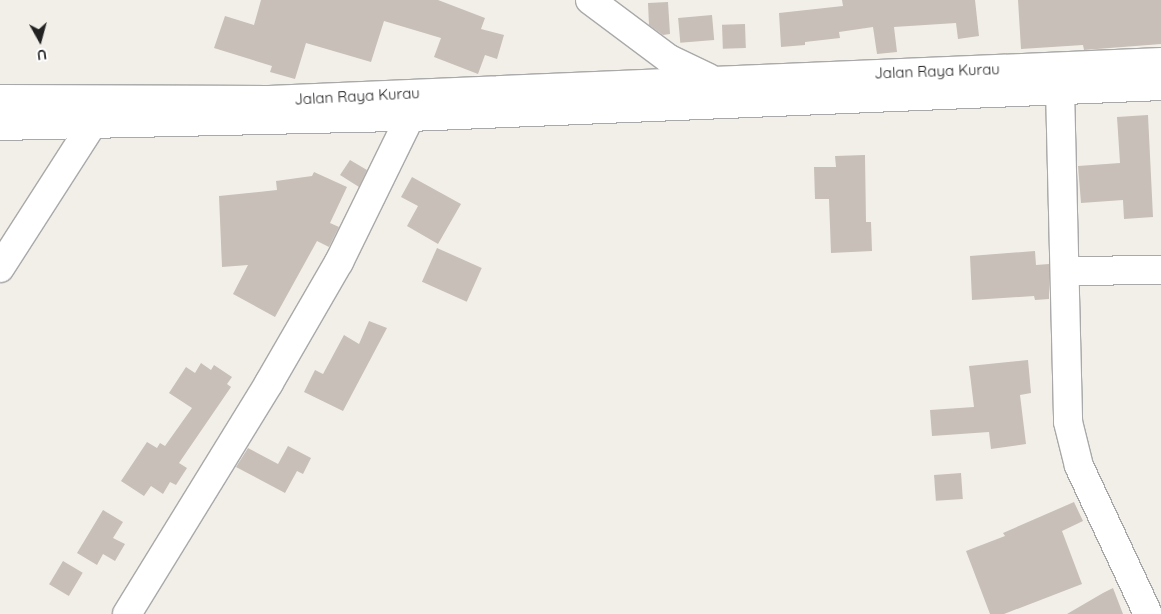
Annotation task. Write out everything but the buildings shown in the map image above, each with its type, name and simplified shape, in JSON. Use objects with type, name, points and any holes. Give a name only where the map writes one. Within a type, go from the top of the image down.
[{"type":"street","name":"Jalan Raya Kurau","points":[[590,0],[669,59],[713,80]]},
{"type":"street","name":"Jalan Raya Kurau","points":[[0,99],[269,100],[1161,62]]},
{"type":"street","name":"Jalan Raya Kurau","points":[[0,126],[91,126],[410,117],[1161,86]]},
{"type":"street","points":[[1060,89],[1066,271],[1068,422],[1078,466],[1148,614]]},
{"type":"street","points":[[127,614],[269,383],[334,271],[410,117]]},
{"type":"street","points":[[0,268],[91,126]]},
{"type":"street","points":[[1066,271],[1161,270]]}]
